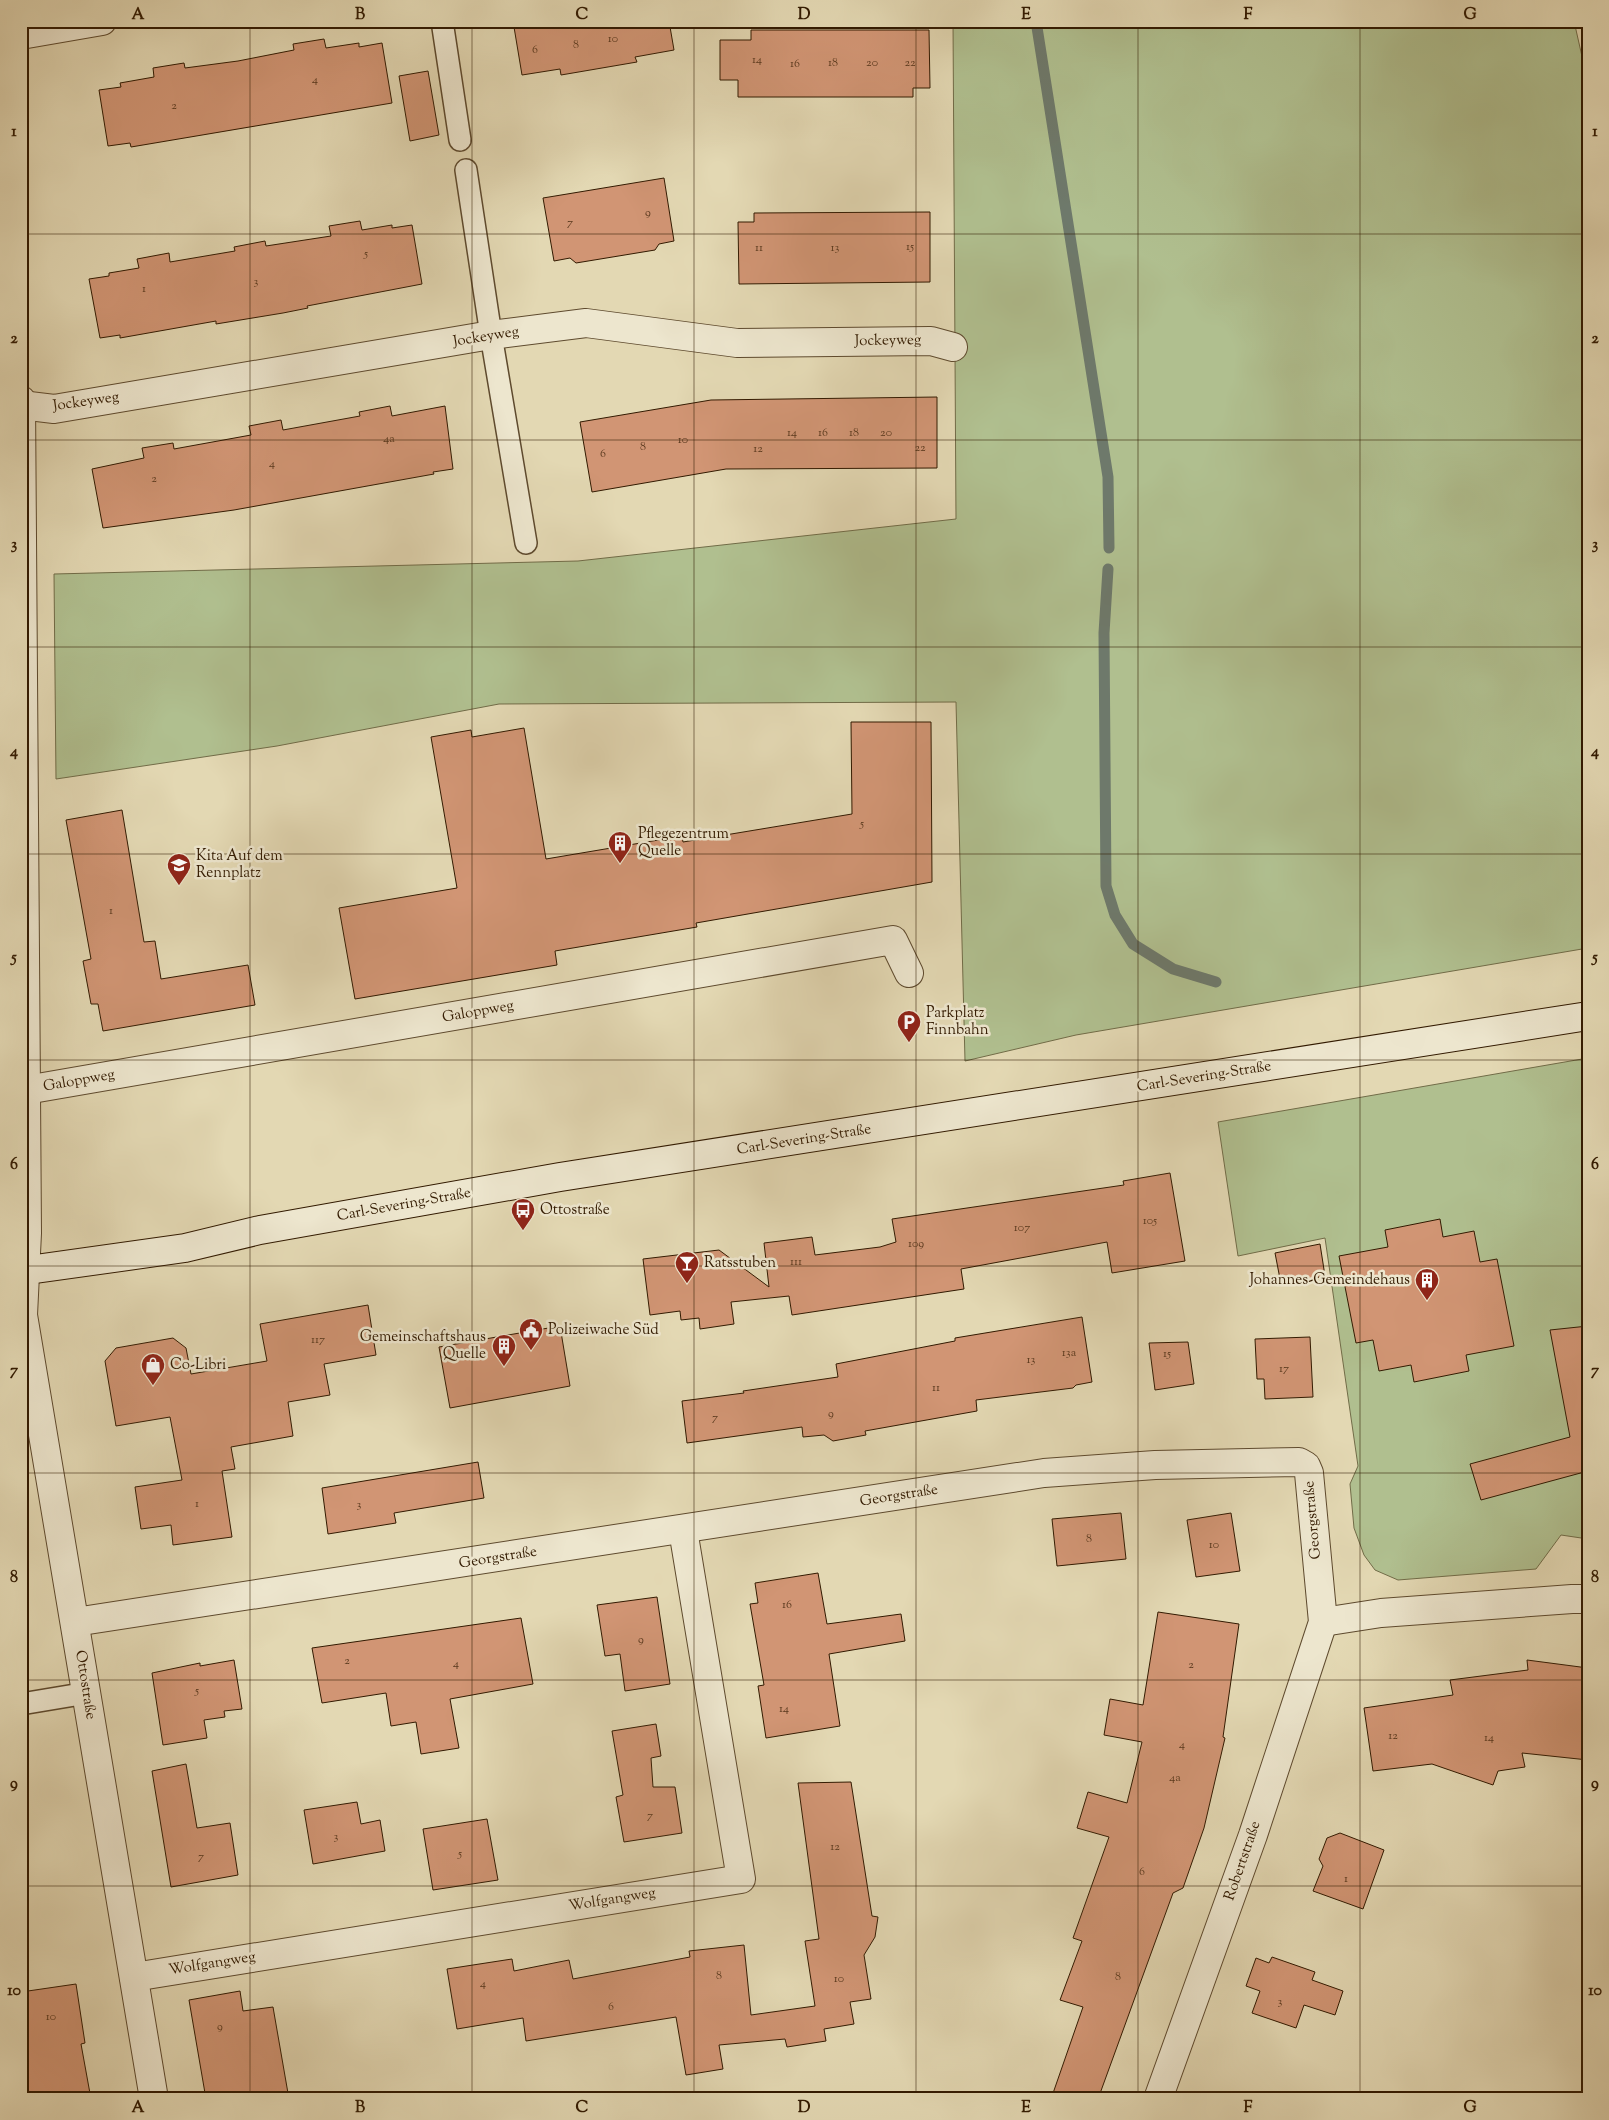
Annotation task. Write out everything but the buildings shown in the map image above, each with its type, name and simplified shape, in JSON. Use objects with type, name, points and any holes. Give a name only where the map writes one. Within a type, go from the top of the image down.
[{"type":"street","points":[[21,35],[102,21]]},
{"type":"street","name":"Jockeyweg","points":[[21,405],[54,409],[491,335],[586,323],[737,343],[931,340],[953,347]]},
{"type":"street","name":"Ottostraße","points":[[21,400],[27,1252],[23,1271],[23,1315],[154,2099]]},
{"type":"street","name":"Galoppweg","points":[[26,1090],[893,940],[909,973]]},
{"type":"street","name":"Carl-Severing-Straße","points":[[23,1271],[177,1250],[260,1230],[560,1177],[1588,1016]]},
{"type":"street","name":"Georgstraße","points":[[75,1622],[1044,1473],[1145,1465],[1299,1462],[1306,1466],[1309,1473],[1323,1622]]},
{"type":"street","name":"Wolfgangweg","points":[[134,1977],[741,1879],[683,1530]]},
{"type":"street","points":[[1323,1622],[1381,1613],[1563,1599],[1588,1599]]},
{"type":"street","name":"Robertstraße","points":[[1158,2099],[1249,1845],[1323,1622]]},
{"type":"lane","points":[[442,21],[460,140]]},
{"type":"lane","points":[[466,170],[491,335],[526,543]]},
{"type":"lane","points":[[21,1704],[87,1693]]},
{"type":"green space","points":[[953,21],[1574,21],[1588,83],[1588,948],[1076,1035],[965,1061],[956,702],[499,704],[277,746],[56,779],[54,574],[578,561],[956,519]]},
{"type":"green space","points":[[1588,1058],[1588,1539],[1561,1535],[1536,1569],[1398,1580],[1375,1570],[1364,1555],[1354,1528],[1350,1484],[1358,1466],[1325,1238],[1238,1256],[1218,1122]]},
{"type":"waterway","points":[[1036,21],[1108,477],[1109,548]]},
{"type":"waterway","points":[[1108,569],[1104,633],[1106,886],[1115,915],[1133,944],[1173,969],[1216,982]]},
{"type":"place","name":"Pflegezentrum Quelle","points":[[620,864]]},
{"type":"place","name":"Kita Auf dem Rennplatz","points":[[179,886]]},
{"type":"place","name":"Parkplatz Finnbahn","points":[[909,1043]]},
{"type":"place","name":"Ottostraße","points":[[523,1231]]},
{"type":"place","name":"Ratsstuben","points":[[687,1284]]},
{"type":"place","name":"Johannes-Gemeindehaus","points":[[1427,1301]]},
{"type":"place","name":"Polizeiwache Süd","points":[[531,1351]]},
{"type":"place","name":"Gemeinschaftshaus Quelle","points":[[504,1367]]},
{"type":"place","name":"Co-Libri","points":[[153,1386]]}]
